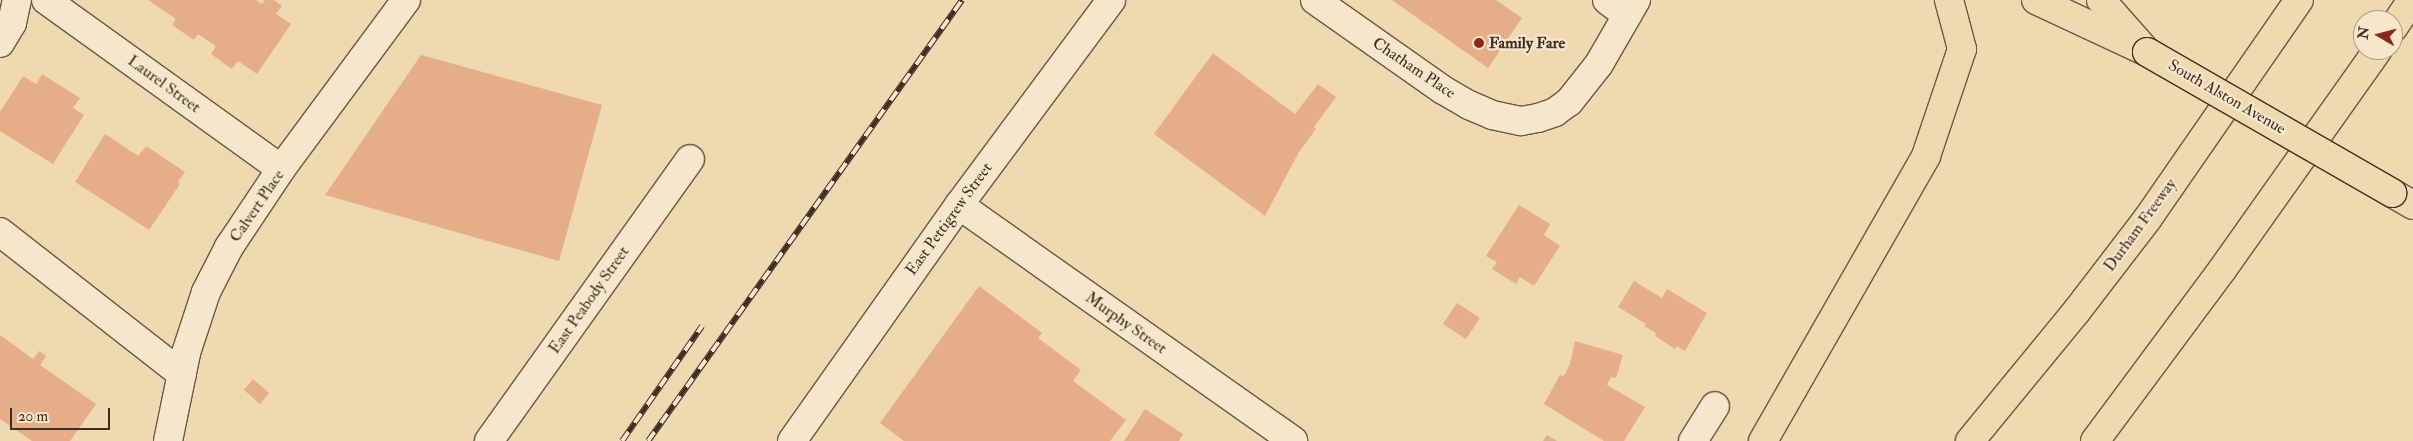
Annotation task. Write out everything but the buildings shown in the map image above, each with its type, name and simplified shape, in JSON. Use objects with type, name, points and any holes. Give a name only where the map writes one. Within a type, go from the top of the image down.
[{"type":"main road","points":[[1763,441],[1926,156],[1962,49],[1949,0]]},
{"type":"main road","name":"South Alston Avenue","points":[[2036,0],[2147,52],[2403,199]]},
{"type":"main road","points":[[2101,0],[2147,52]]},
{"type":"main road","points":[[2403,13],[2412,0]]},
{"type":"main road","name":"Durham Freeway","points":[[1970,441],[2076,312],[2148,218],[2293,6]]},
{"type":"main road","points":[[2095,441],[2222,270],[2371,60]]},
{"type":"street","points":[[0,43],[12,23],[17,0]]},
{"type":"street","name":"Laurel Street","points":[[46,0],[282,169]]},
{"type":"street","name":"East Pettigrew Street","points":[[792,441],[958,205],[1110,0]]},
{"type":"street","name":"Chatham Place","points":[[1315,0],[1463,102],[1492,115],[1520,121],[1556,112],[1569,102],[1599,64],[1624,5]]},
{"type":"street","name":"Calvert Place","points":[[168,441],[186,353],[206,292],[229,247],[282,169],[402,1]]},
{"type":"street","name":"East Peabody Street","points":[[489,441],[690,159]]},
{"type":"street","name":"Murphy Street","points":[[958,205],[1293,441]]},
{"type":"street","points":[[0,232],[182,374]]},
{"type":"street","points":[[1693,441],[1715,406]]},
{"type":"railway","points":[[648,441],[962,0]]},
{"type":"railway","points":[[622,441],[702,326]]},
{"type":"place","name":"Family Fare","points":[[1479,43]]}]
